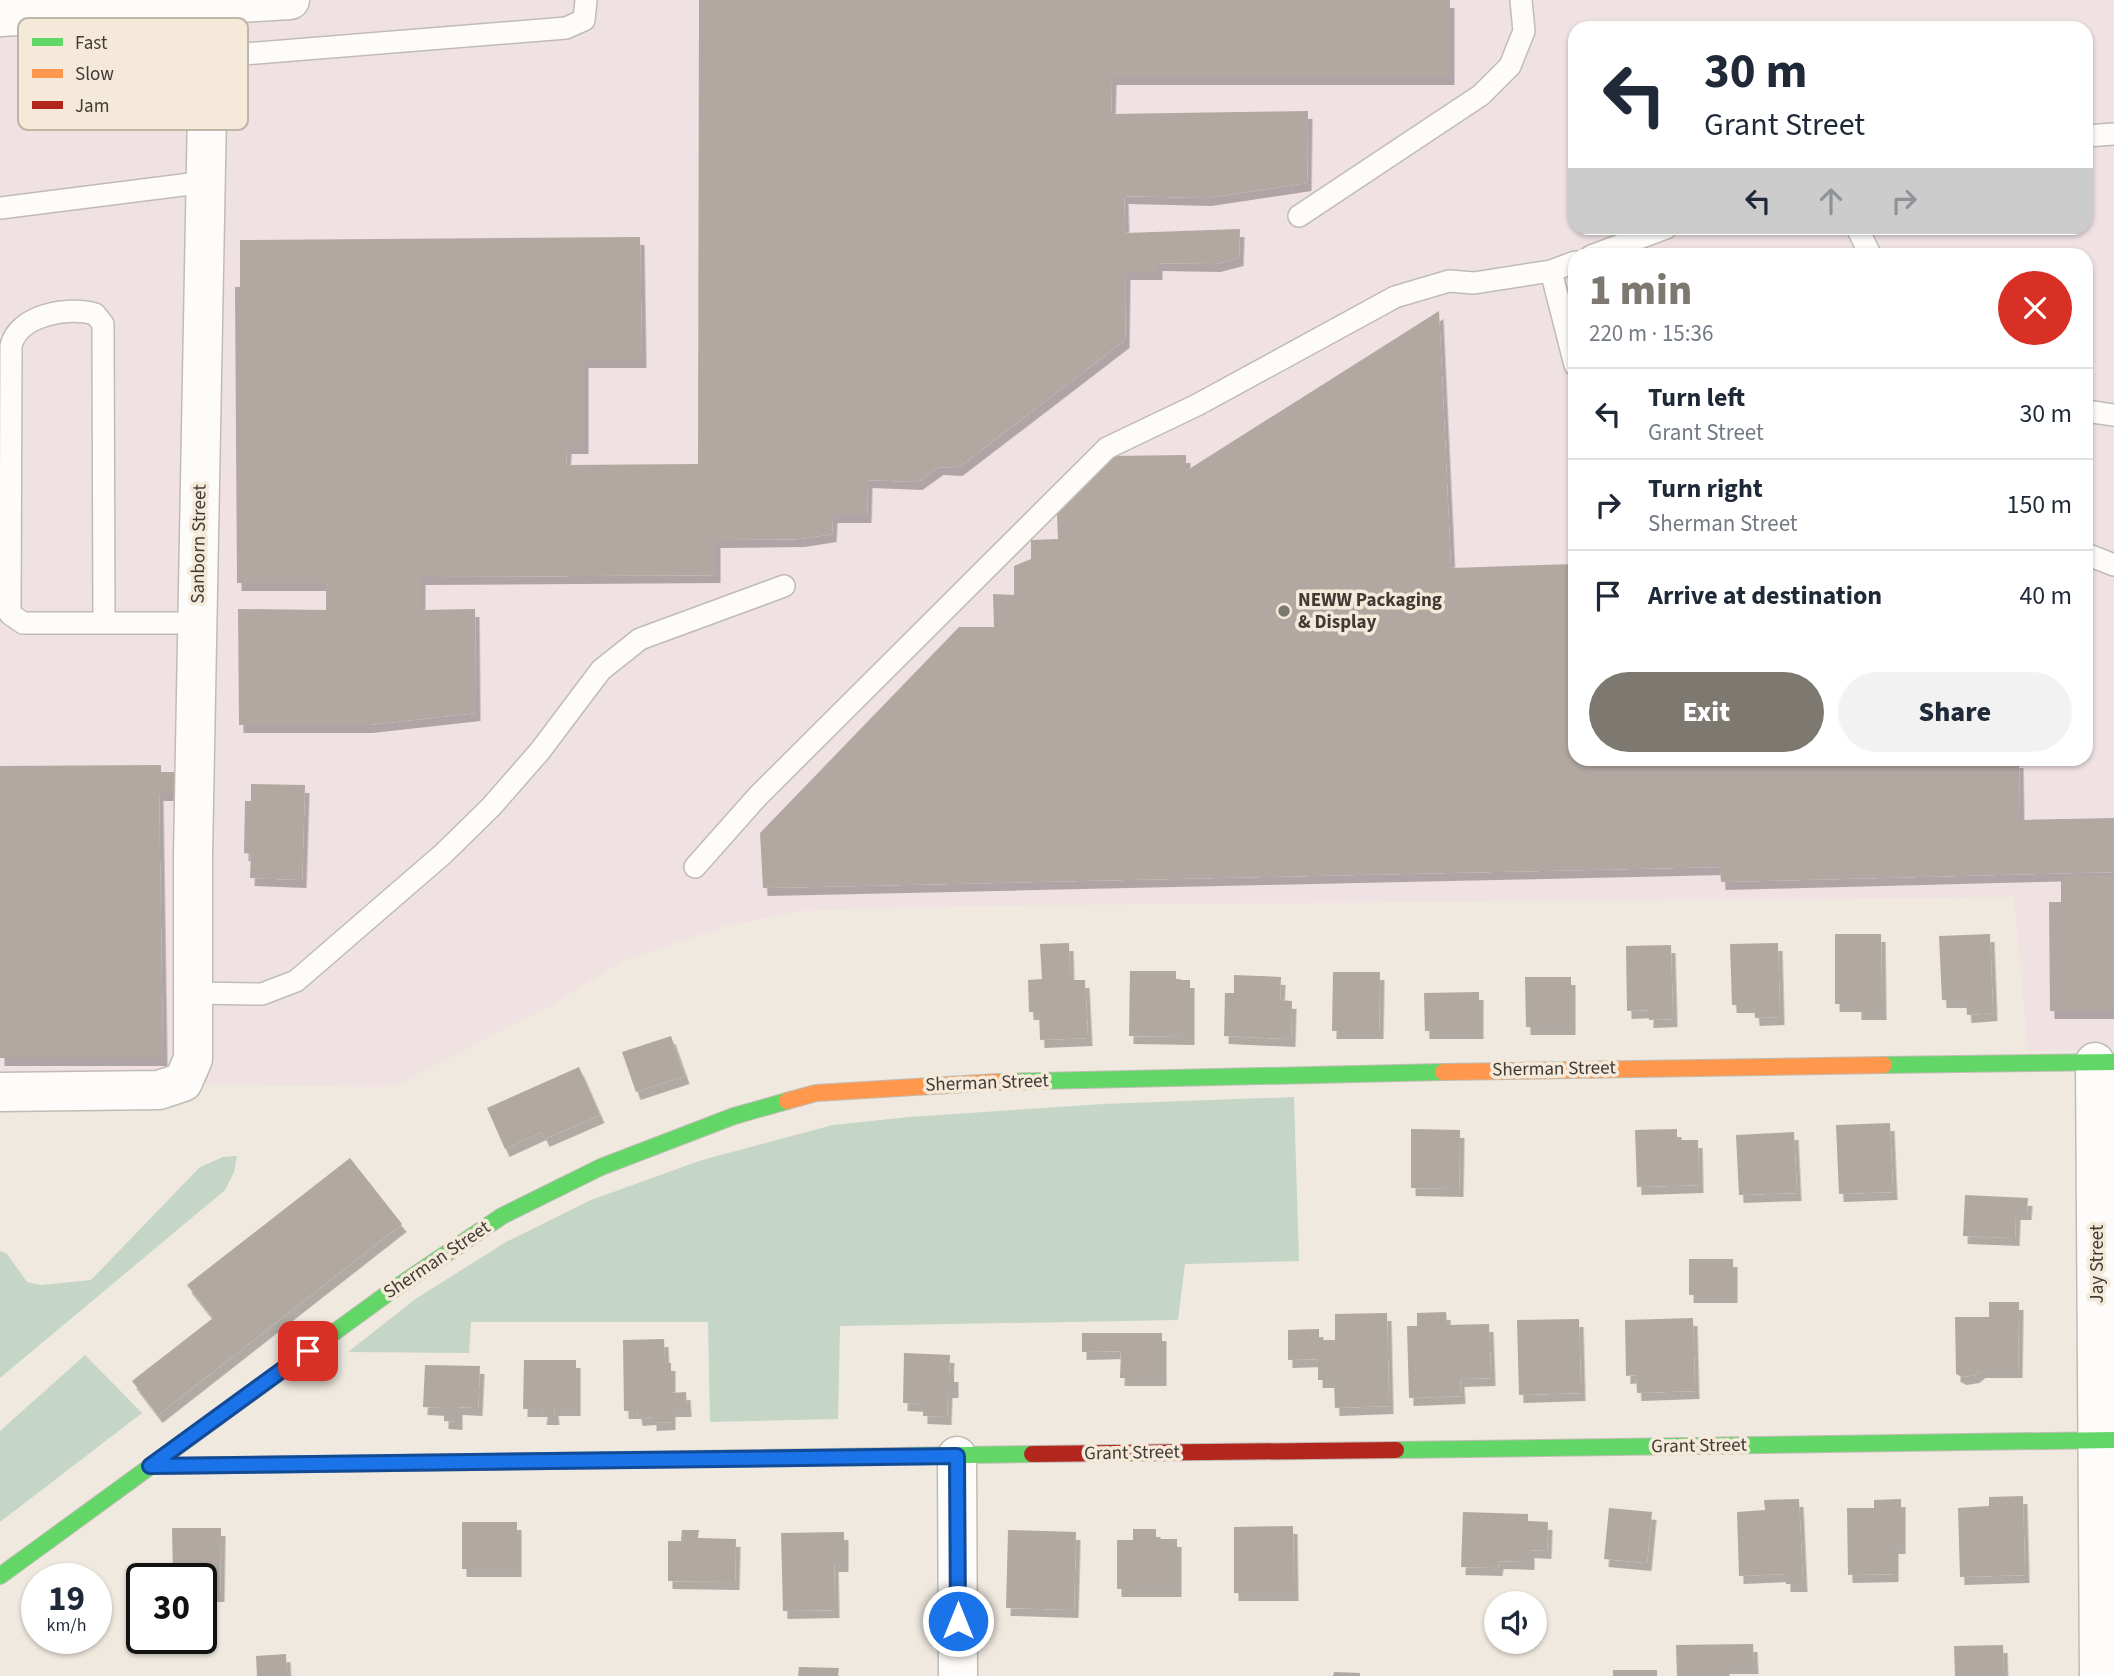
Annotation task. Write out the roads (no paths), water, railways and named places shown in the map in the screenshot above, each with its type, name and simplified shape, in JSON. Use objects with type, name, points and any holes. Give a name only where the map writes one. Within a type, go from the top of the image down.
[{"type":"street","points":[[0,17],[290,0]]},
{"type":"street","name":"Sanborn Street","points":[[208,18],[209,5]]},
{"type":"street","name":"Sanborn Street","points":[[0,1092],[159,1090],[183,1082],[193,1059],[197,623],[206,130]]},
{"type":"street","name":"Jay Street","points":[[2099,1676],[2106,1440],[2105,1062]]},
{"type":"street","name":"Sherman Street","points":[[0,1576],[391,1290],[502,1216],[601,1167],[734,1116],[816,1093],[936,1084],[1260,1075],[2105,1062]]},
{"type":"street","name":"Grant Street","points":[[150,1466],[2106,1440]]},
{"type":"street","points":[[957,1456],[958,1676]]},
{"type":"lane","points":[[248,54],[566,28],[584,20],[586,0]]},
{"type":"lane","points":[[1299,216],[1481,95],[1510,66],[1524,31],[1521,0]]},
{"type":"lane","points":[[2093,136],[2114,134]]},
{"type":"lane","points":[[0,208],[206,182]]},
{"type":"lane","points":[[1612,248],[1647,235]]},
{"type":"lane","points":[[695,867],[758,796],[1107,448],[1198,405],[1395,297],[1450,281],[1474,283],[1551,271],[1568,264]]},
{"type":"lane","points":[[1551,271],[1568,338]]},
{"type":"lane","points":[[104,623],[103,324],[95,314],[66,310],[21,327],[13,335],[10,614],[23,623],[104,623],[197,623]]},
{"type":"lane","points":[[2093,412],[2114,415]]},
{"type":"lane","points":[[2093,557],[2114,565]]},
{"type":"lane","points":[[193,993],[262,994],[274,992],[296,981],[443,854],[491,807],[540,751],[601,670],[640,639],[784,586]]},
{"type":"place","name":"NEWW Packaging & Display","points":[[1284,611]]}]
